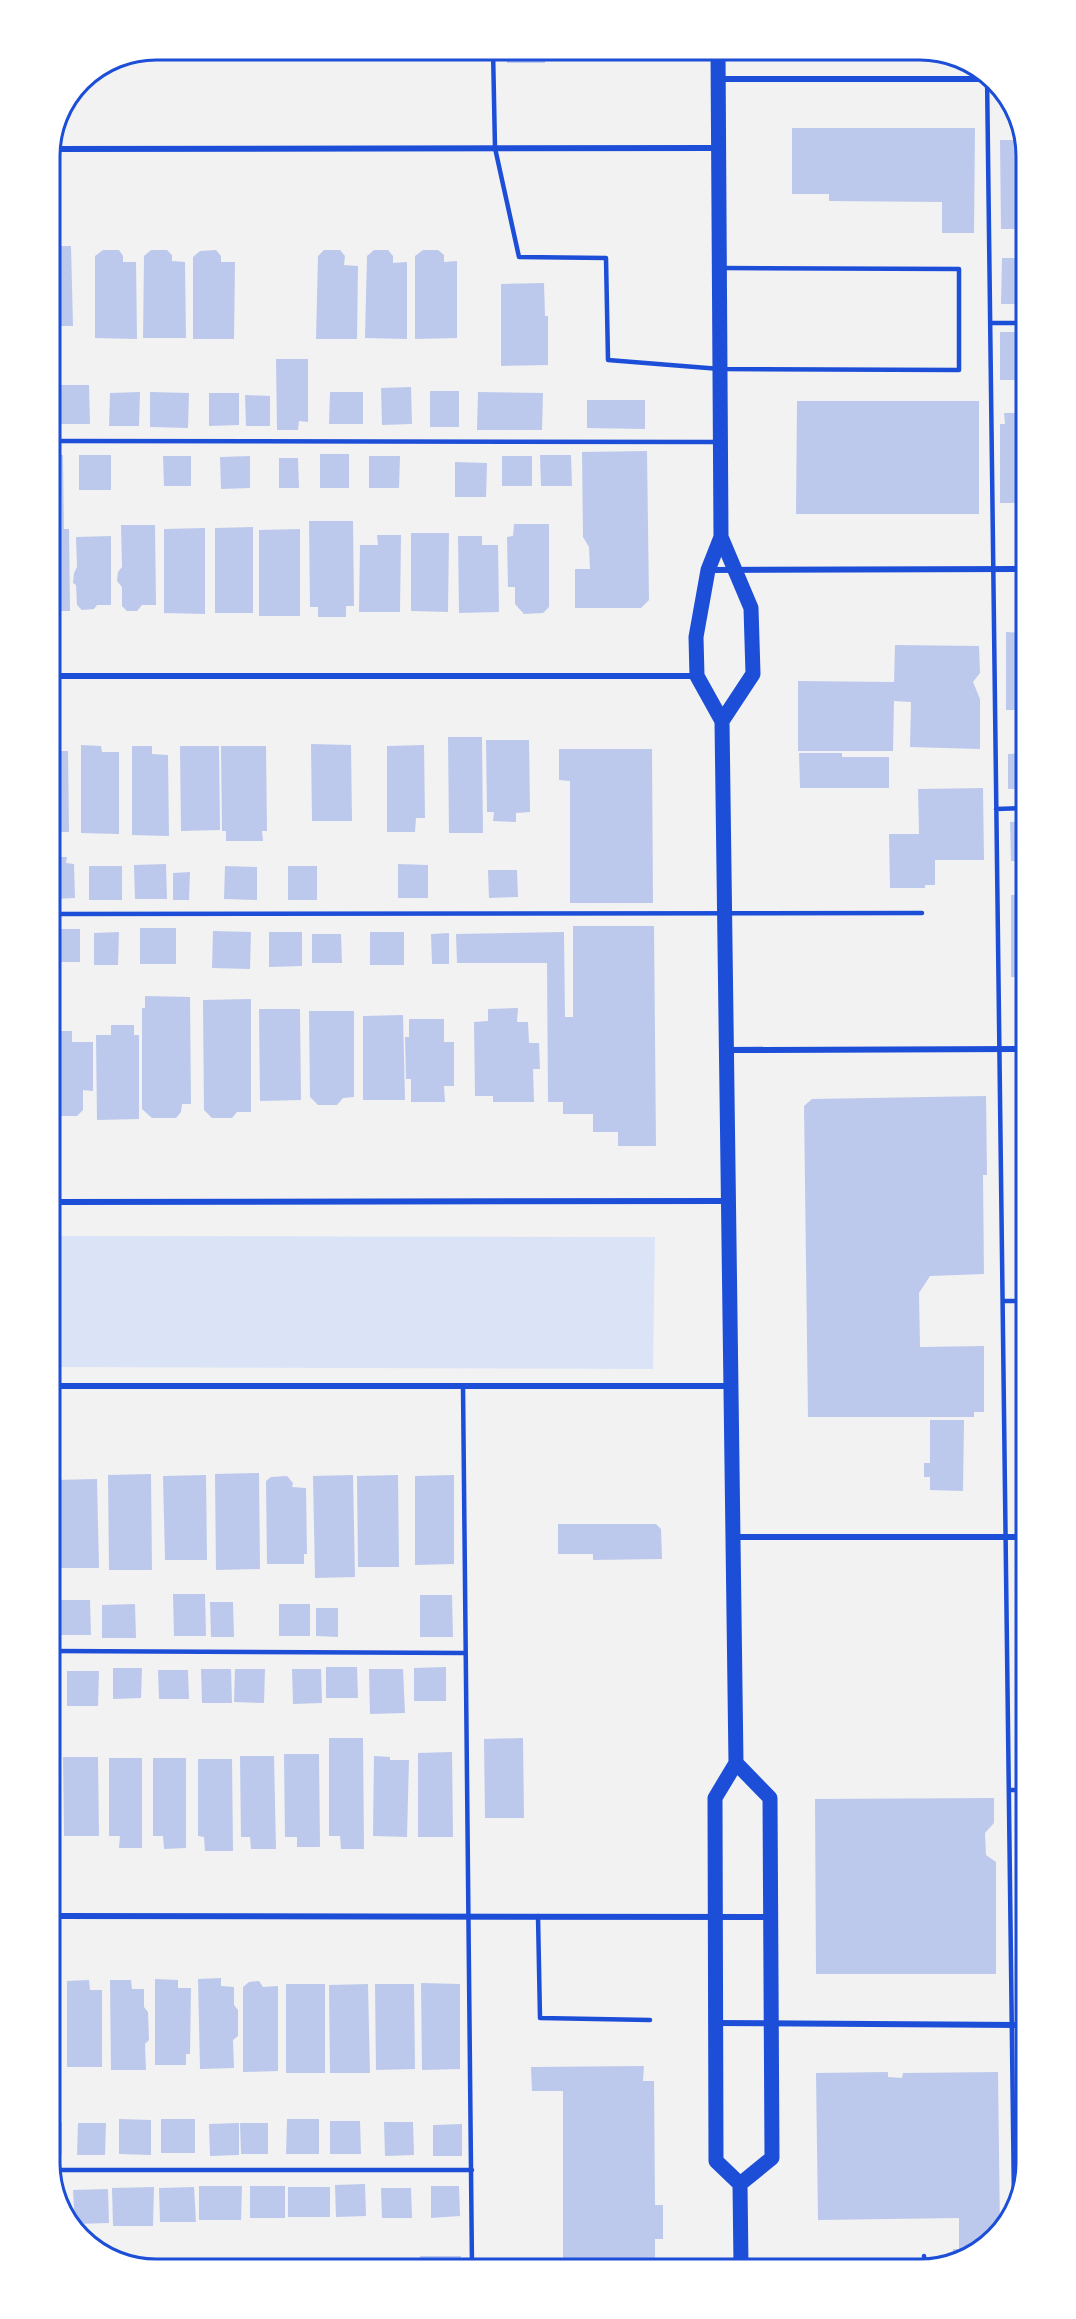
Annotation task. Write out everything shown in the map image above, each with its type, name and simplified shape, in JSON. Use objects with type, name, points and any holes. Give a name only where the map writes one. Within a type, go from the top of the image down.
[{"type":"main road","points":[[718,60],[721,537],[751,608],[753,674],[722,722]]},
{"type":"main road","points":[[721,537],[708,570],[696,637],[697,676],[722,722],[736,1763],[715,1798],[716,2161],[740,2184],[741,2259]]},
{"type":"main road","points":[[736,1763],[770,1798],[772,2158],[740,2184]]},
{"type":"street","points":[[718,80],[976,78]]},
{"type":"street","points":[[60,149],[719,148]]},
{"type":"street","points":[[708,570],[1016,569]]},
{"type":"street","points":[[60,676],[697,676]]},
{"type":"street","points":[[725,1050],[1016,1049]]},
{"type":"street","points":[[60,1202],[728,1201]]},
{"type":"street","points":[[60,1386],[730,1386]]},
{"type":"street","points":[[733,1537],[1016,1537]]},
{"type":"street","points":[[60,1916],[771,1917]]},
{"type":"street","points":[[716,2023],[1016,2025]]},
{"type":"lane","points":[[493,60],[495,148],[519,257],[606,258],[608,360],[720,369],[959,370],[959,269],[719,268]]},
{"type":"lane","points":[[988,88],[1014,2183]]},
{"type":"lane","points":[[990,323],[1016,323]]},
{"type":"lane","points":[[60,441],[720,442]]},
{"type":"lane","points":[[996,808],[1016,808]]},
{"type":"lane","points":[[60,914],[922,913]]},
{"type":"lane","points":[[1003,1301],[1016,1300]]},
{"type":"lane","points":[[463,1386],[472,2259]]},
{"type":"lane","points":[[60,1651],[465,1653]]},
{"type":"lane","points":[[1009,1790],[1016,1790]]},
{"type":"lane","points":[[538,1916],[540,2018],[650,2020]]},
{"type":"lane","points":[[61,2170],[472,2170]]},
{"type":"shaded area","points":[[60,1236],[655,1237],[653,1369],[60,1367]]},
{"type":"building","points":[[507,60],[545,60],[545,63],[507,63]]},
{"type":"building","points":[[792,128],[975,128],[974,233],[942,233],[942,202],[829,201],[829,194],[792,194]]},
{"type":"building","points":[[1000,140],[1014,140],[1016,229],[1001,229]]},
{"type":"building","points":[[60,246],[71,246],[73,326],[60,326]]},
{"type":"building","points":[[103,250],[119,250],[123,256],[123,262],[136,262],[137,339],[95,338],[95,256]]},
{"type":"building","points":[[151,250],[167,250],[172,255],[172,261],[185,262],[186,338],[143,338],[144,256]]},
{"type":"building","points":[[216,250],[221,256],[221,262],[235,262],[234,339],[193,339],[193,257],[200,251]]},
{"type":"building","points":[[324,250],[340,250],[345,256],[344,265],[358,266],[357,339],[316,339],[318,256]]},
{"type":"building","points":[[374,250],[388,250],[393,256],[393,263],[407,262],[407,339],[365,338],[367,256]]},
{"type":"building","points":[[423,250],[438,250],[444,255],[444,262],[457,261],[457,338],[415,339],[415,256]]},
{"type":"building","points":[[1002,258],[1016,258],[1016,304],[1001,304]]},
{"type":"building","points":[[544,283],[545,316],[548,316],[548,365],[501,366],[501,284]]},
{"type":"building","points":[[1000,332],[1016,332],[1016,380],[1000,380]]},
{"type":"building","points":[[276,359],[308,359],[308,422],[299,421],[298,430],[277,430]]},
{"type":"building","points":[[60,385],[89,385],[90,424],[60,424]]},
{"type":"building","points":[[411,387],[412,424],[382,425],[381,388]]},
{"type":"building","points":[[430,391],[459,391],[459,427],[430,427]]},
{"type":"building","points":[[140,392],[139,426],[109,426],[110,393]]},
{"type":"building","points":[[150,392],[189,393],[188,428],[150,427]]},
{"type":"building","points":[[330,392],[363,392],[363,424],[329,424]]},
{"type":"building","points":[[478,392],[543,393],[542,430],[477,430]]},
{"type":"building","points":[[209,393],[239,393],[239,425],[209,426]]},
{"type":"building","points":[[245,395],[270,396],[270,426],[246,426]]},
{"type":"building","points":[[587,400],[645,400],[645,429],[587,428]]},
{"type":"building","points":[[797,401],[979,401],[979,514],[796,514]]},
{"type":"building","points":[[1004,413],[1016,413],[1016,503],[1000,503],[1000,424],[1005,424]]},
{"type":"building","points":[[647,451],[649,600],[641,608],[575,608],[575,569],[590,569],[589,547],[583,537],[582,452]]},
{"type":"building","points":[[320,454],[349,454],[349,488],[320,488]]},
{"type":"building","points":[[60,455],[63,455],[64,529],[69,529],[70,611],[60,611]]},
{"type":"building","points":[[79,455],[111,455],[111,490],[79,490]]},
{"type":"building","points":[[540,455],[571,455],[572,486],[541,486]]},
{"type":"building","points":[[163,456],[191,456],[191,486],[164,486]]},
{"type":"building","points":[[250,456],[250,488],[221,489],[220,457]]},
{"type":"building","points":[[369,456],[400,456],[399,488],[369,488]]},
{"type":"building","points":[[502,456],[532,456],[532,486],[502,486]]},
{"type":"building","points":[[279,458],[298,458],[299,488],[279,488]]},
{"type":"building","points":[[455,462],[487,463],[486,497],[455,497]]},
{"type":"building","points":[[309,521],[353,521],[354,606],[346,606],[346,617],[318,617],[318,607],[310,607]]},
{"type":"building","points":[[514,524],[549,524],[549,607],[543,613],[524,614],[515,604],[515,587],[508,587],[507,537],[513,536]]},
{"type":"building","points":[[121,525],[155,525],[156,605],[142,605],[137,611],[127,611],[122,606],[122,587],[117,581],[118,572],[122,567]]},
{"type":"building","points":[[253,527],[253,613],[215,613],[215,528]]},
{"type":"building","points":[[205,528],[205,614],[164,613],[164,529]]},
{"type":"building","points":[[300,529],[300,616],[259,616],[259,530]]},
{"type":"building","points":[[411,533],[449,533],[448,612],[411,611]]},
{"type":"building","points":[[377,535],[401,535],[400,612],[359,612],[360,545],[378,545]]},
{"type":"building","points":[[111,536],[111,605],[97,605],[94,609],[82,610],[77,605],[76,585],[73,583],[77,567],[76,537]]},
{"type":"building","points":[[458,536],[482,536],[482,545],[498,545],[499,612],[459,613]]},
{"type":"building","points":[[1006,632],[1016,633],[1016,710],[1006,710]]},
{"type":"building","points":[[895,645],[979,646],[980,673],[973,682],[980,699],[980,749],[910,747],[911,702],[894,701],[893,751],[798,751],[798,681],[894,682]]},
{"type":"building","points":[[448,737],[482,737],[483,833],[449,833]]},
{"type":"building","points":[[486,740],[529,740],[530,812],[516,813],[516,822],[493,821],[494,812],[487,812]]},
{"type":"building","points":[[311,744],[351,745],[352,821],[312,821]]},
{"type":"building","points":[[81,745],[101,746],[102,752],[119,752],[119,834],[81,833]]},
{"type":"building","points":[[424,745],[425,818],[416,818],[415,832],[387,832],[387,746]]},
{"type":"building","points":[[132,746],[152,746],[152,754],[168,755],[169,836],[132,835]]},
{"type":"building","points":[[180,746],[219,746],[220,830],[181,831]]},
{"type":"building","points":[[221,746],[266,746],[267,831],[262,831],[263,841],[226,841],[226,831],[222,831]]},
{"type":"building","points":[[559,749],[652,749],[653,903],[570,903],[570,781],[559,780]]},
{"type":"building","points":[[60,751],[68,751],[69,832],[60,832]]},
{"type":"building","points":[[799,753],[842,753],[842,757],[889,757],[889,788],[800,788]]},
{"type":"building","points":[[1016,753],[1016,789],[1008,789],[1008,754]]},
{"type":"building","points":[[983,788],[984,860],[935,860],[935,885],[925,885],[925,888],[890,888],[889,834],[919,834],[918,789]]},
{"type":"building","points":[[1010,822],[1016,822],[1016,861],[1011,861]]},
{"type":"building","points":[[60,857],[67,857],[66,863],[74,864],[75,898],[60,899]]},
{"type":"building","points":[[166,864],[167,899],[135,899],[134,865]]},
{"type":"building","points":[[398,864],[428,865],[428,898],[398,898]]},
{"type":"building","points":[[89,866],[122,866],[122,900],[89,900]]},
{"type":"building","points":[[225,866],[257,867],[257,900],[224,899]]},
{"type":"building","points":[[288,866],[317,866],[317,900],[288,900]]},
{"type":"building","points":[[488,870],[517,870],[518,897],[489,898]]},
{"type":"building","points":[[190,872],[189,900],[173,900],[173,873]]},
{"type":"building","points":[[1011,895],[1016,895],[1016,977],[1011,977]]},
{"type":"building","points":[[573,926],[654,926],[656,1146],[618,1146],[618,1132],[593,1132],[593,1114],[563,1114],[563,1102],[548,1102],[547,963],[457,963],[456,934],[564,932],[565,1017],[573,1017]]},
{"type":"building","points":[[140,928],[176,928],[176,964],[140,964]]},
{"type":"building","points":[[60,929],[80,929],[80,962],[60,962]]},
{"type":"building","points":[[213,931],[251,932],[250,969],[212,968]]},
{"type":"building","points":[[119,932],[118,965],[94,965],[94,933]]},
{"type":"building","points":[[269,932],[302,932],[302,966],[269,967]]},
{"type":"building","points":[[370,932],[404,932],[404,965],[370,965]]},
{"type":"building","points":[[449,933],[449,964],[432,964],[431,934]]},
{"type":"building","points":[[312,934],[341,934],[342,963],[312,963]]},
{"type":"building","points":[[145,996],[190,997],[191,1104],[182,1104],[181,1112],[176,1118],[152,1118],[142,1109],[142,1008],[145,1008]]},
{"type":"building","points":[[251,999],[251,1112],[237,1112],[232,1118],[212,1118],[204,1110],[203,1000]]},
{"type":"building","points":[[518,1008],[517,1022],[528,1022],[529,1043],[539,1043],[540,1069],[533,1069],[534,1102],[493,1102],[493,1096],[475,1096],[474,1022],[488,1021],[488,1009]]},
{"type":"building","points":[[259,1009],[300,1009],[301,1100],[260,1101]]},
{"type":"building","points":[[309,1011],[354,1011],[354,1097],[343,1098],[337,1105],[318,1105],[310,1097]]},
{"type":"building","points":[[403,1015],[405,1100],[363,1100],[363,1016]]},
{"type":"building","points":[[409,1019],[444,1019],[444,1042],[454,1042],[454,1086],[444,1086],[445,1102],[411,1102],[411,1079],[406,1079],[405,1037],[409,1037]]},
{"type":"building","points":[[111,1025],[134,1025],[134,1035],[139,1035],[139,1119],[97,1120],[96,1035],[111,1035]]},
{"type":"building","points":[[60,1031],[72,1031],[72,1042],[93,1042],[93,1091],[83,1090],[83,1110],[77,1116],[60,1116]]},
{"type":"building","points":[[986,1096],[987,1175],[983,1175],[984,1274],[930,1276],[919,1293],[920,1347],[984,1346],[984,1412],[974,1412],[974,1417],[808,1417],[804,1106],[812,1099]]},
{"type":"building","points":[[930,1420],[964,1420],[963,1491],[930,1490],[930,1477],[924,1477],[924,1463],[930,1463]]},
{"type":"building","points":[[259,1473],[260,1569],[216,1570],[215,1474]]},
{"type":"building","points":[[151,1474],[152,1570],[109,1570],[108,1475]]},
{"type":"building","points":[[206,1475],[207,1560],[165,1560],[163,1476]]},
{"type":"building","points":[[353,1475],[355,1577],[315,1578],[313,1476]]},
{"type":"building","points":[[398,1475],[399,1567],[358,1567],[357,1476]]},
{"type":"building","points":[[454,1475],[454,1564],[415,1565],[415,1476]]},
{"type":"building","points":[[287,1476],[293,1483],[292,1487],[306,1488],[307,1554],[304,1554],[304,1564],[267,1564],[266,1481],[271,1477]]},
{"type":"building","points":[[97,1479],[99,1568],[60,1568],[60,1480]]},
{"type":"building","points":[[558,1524],[656,1524],[661,1529],[662,1559],[593,1560],[593,1554],[558,1554]]},
{"type":"building","points":[[173,1594],[205,1594],[206,1636],[174,1636]]},
{"type":"building","points":[[420,1595],[452,1595],[453,1637],[420,1637]]},
{"type":"building","points":[[60,1600],[90,1600],[91,1635],[60,1635]]},
{"type":"building","points":[[210,1602],[233,1602],[234,1637],[211,1637]]},
{"type":"building","points":[[135,1604],[136,1638],[102,1638],[102,1605]]},
{"type":"building","points":[[279,1604],[310,1604],[310,1636],[279,1636]]},
{"type":"building","points":[[316,1608],[338,1608],[338,1637],[316,1636]]},
{"type":"building","points":[[326,1667],[357,1667],[358,1698],[326,1698]]},
{"type":"building","points":[[446,1667],[446,1701],[414,1701],[414,1668]]},
{"type":"building","points":[[113,1668],[142,1668],[141,1698],[113,1699]]},
{"type":"building","points":[[201,1669],[231,1669],[232,1703],[202,1703]]},
{"type":"building","points":[[235,1669],[265,1669],[264,1703],[234,1702]]},
{"type":"building","points":[[292,1669],[321,1669],[322,1703],[293,1704]]},
{"type":"building","points":[[369,1669],[403,1669],[405,1713],[370,1714]]},
{"type":"building","points":[[158,1670],[188,1670],[189,1699],[159,1699]]},
{"type":"building","points":[[67,1671],[99,1671],[98,1706],[67,1706]]},
{"type":"building","points":[[329,1738],[363,1738],[364,1849],[341,1849],[340,1836],[329,1836]]},
{"type":"building","points":[[523,1738],[524,1818],[485,1818],[484,1739]]},
{"type":"building","points":[[452,1752],[453,1837],[418,1837],[418,1753]]},
{"type":"building","points":[[284,1754],[319,1754],[320,1847],[297,1847],[297,1837],[285,1837]]},
{"type":"building","points":[[240,1756],[274,1756],[276,1849],[251,1849],[250,1837],[241,1837]]},
{"type":"building","points":[[374,1756],[390,1757],[390,1760],[409,1760],[407,1837],[373,1836]]},
{"type":"building","points":[[63,1757],[98,1757],[99,1836],[64,1836]]},
{"type":"building","points":[[109,1758],[142,1758],[142,1848],[119,1848],[120,1836],[109,1836]]},
{"type":"building","points":[[153,1758],[186,1758],[186,1848],[164,1849],[163,1836],[153,1836]]},
{"type":"building","points":[[198,1759],[232,1759],[233,1851],[205,1851],[204,1837],[198,1836]]},
{"type":"building","points":[[994,1798],[994,1823],[985,1833],[986,1855],[996,1862],[996,1974],[816,1974],[815,1799]]},
{"type":"building","points":[[221,1978],[221,1986],[234,1987],[234,2005],[238,2010],[238,2036],[233,2040],[234,2068],[200,2069],[198,1979]]},
{"type":"building","points":[[155,1979],[178,1980],[178,1988],[191,1988],[190,2054],[186,2054],[186,2065],[155,2065]]},
{"type":"building","points":[[89,1980],[90,1990],[102,1990],[102,2067],[67,2067],[67,1981]]},
{"type":"building","points":[[110,1980],[131,1980],[132,1989],[144,1989],[149,2040],[145,2044],[146,2070],[111,2070]]},
{"type":"building","points":[[259,1981],[263,1987],[278,1986],[278,2071],[243,2072],[243,1987],[249,1982]]},
{"type":"building","points":[[421,1983],[460,1984],[460,2069],[422,2070]]},
{"type":"building","points":[[286,1984],[325,1984],[325,2073],[286,2073]]},
{"type":"building","points":[[368,1984],[370,2073],[330,2073],[329,1985]]},
{"type":"building","points":[[375,1984],[414,1984],[415,2069],[376,2070]]},
{"type":"building","points":[[644,2066],[643,2081],[654,2081],[655,2205],[663,2205],[663,2239],[655,2239],[655,2259],[563,2259],[563,2091],[532,2091],[531,2067]]},
{"type":"building","points":[[888,2072],[888,2077],[902,2078],[903,2073],[998,2072],[1000,2216],[996,2222],[974,2243],[953,2253],[953,2249],[959,2249],[959,2218],[818,2220],[816,2073]]},
{"type":"building","points":[[119,2119],[151,2120],[151,2155],[119,2154]]},
{"type":"building","points":[[161,2119],[195,2119],[195,2153],[161,2153]]},
{"type":"building","points":[[287,2119],[319,2119],[319,2154],[286,2154]]},
{"type":"building","points":[[330,2121],[360,2121],[361,2154],[330,2154]]},
{"type":"building","points":[[60,2122],[62,2122],[62,2155],[60,2155]]},
{"type":"building","points":[[384,2122],[413,2122],[414,2155],[385,2156]]},
{"type":"building","points":[[78,2123],[106,2123],[105,2155],[77,2155]]},
{"type":"building","points":[[239,2123],[239,2155],[210,2156],[209,2124]]},
{"type":"building","points":[[240,2123],[268,2123],[268,2154],[241,2154]]},
{"type":"building","points":[[462,2124],[462,2156],[433,2156],[433,2125]]},
{"type":"building","points":[[365,2184],[366,2216],[336,2217],[335,2185]]},
{"type":"building","points":[[199,2186],[242,2186],[241,2220],[199,2220]]},
{"type":"building","points":[[250,2186],[285,2186],[285,2218],[250,2218]]},
{"type":"building","points":[[431,2186],[459,2186],[460,2216],[431,2218]]},
{"type":"building","points":[[154,2187],[153,2226],[113,2226],[112,2188]]},
{"type":"building","points":[[194,2187],[196,2222],[160,2222],[159,2188]]},
{"type":"building","points":[[288,2187],[330,2187],[330,2217],[288,2217]]},
{"type":"building","points":[[381,2188],[411,2188],[412,2218],[382,2218]]},
{"type":"building","points":[[108,2189],[109,2223],[82,2224],[74,2213],[73,2190]]},
{"type":"building","points":[[420,2256],[461,2256],[461,2259],[420,2259]]},
{"type":"building","points":[[332,2258],[373,2258],[373,2259]]}]
